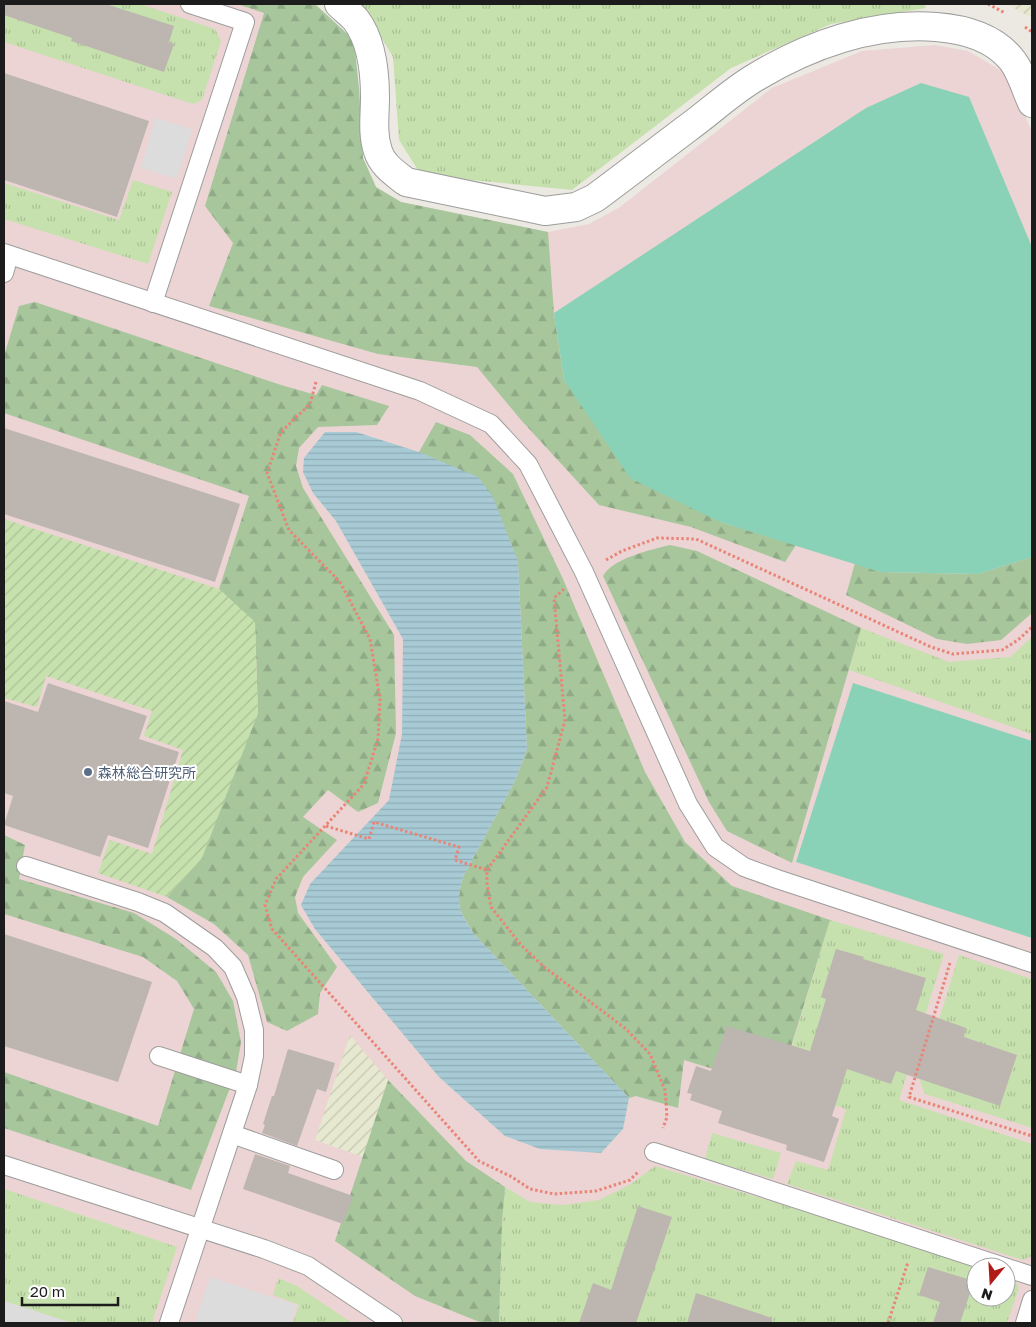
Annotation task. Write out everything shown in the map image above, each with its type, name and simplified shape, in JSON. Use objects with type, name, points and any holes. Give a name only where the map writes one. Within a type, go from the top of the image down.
[{"type":"street","points":[[339,4],[355,19],[366,38],[373,70],[375,96],[374,130],[378,152],[388,168],[406,182],[545,211],[576,207],[595,198],[754,78],[795,56],[826,43],[870,32],[908,25],[950,28],[978,35],[999,47],[1012,60],[1032,103]]},
{"type":"lane","points":[[153,303],[244,22],[190,4]]},
{"type":"lane","points":[[4,272],[6,254],[420,391],[491,424],[528,464],[584,572],[688,804],[715,846],[744,867],[777,880],[1032,963]]},
{"type":"lane","points":[[26,866],[138,902],[165,913],[215,948],[233,967],[246,997],[254,1030],[254,1056],[248,1085],[169,1323]]},
{"type":"lane","points":[[159,1056],[248,1085]]},
{"type":"lane","points":[[232,1134],[334,1170]]},
{"type":"lane","points":[[654,1152],[1032,1276]]},
{"type":"lane","points":[[4,1165],[264,1249],[308,1266],[393,1323]]},
{"type":"lane","points":[[1025,1323],[1032,1300]]},
{"type":"path","points":[[321,359],[310,404],[281,432],[267,473],[289,530],[340,582],[370,640],[380,699],[378,739],[364,784],[276,879],[265,905],[272,929],[479,1161],[512,1177],[530,1189],[554,1194],[596,1191],[630,1180],[648,1163],[667,1116],[665,1090],[650,1054],[626,1029],[543,966],[521,946],[491,907],[487,884],[487,870],[547,787],[565,720],[554,598],[584,572],[622,551],[657,538],[696,539],[930,647],[953,654],[1002,650],[1018,640],[1032,627]]},
{"type":"path","points":[[326,826],[369,839],[374,822],[459,847],[455,860],[487,870]]},
{"type":"path","points":[[958,938],[909,1097],[1032,1136]]},
{"type":"path","points":[[888,1323],[916,1237]]},
{"type":"shaded area","points":[[4,4],[315,4],[359,88],[363,158],[376,187],[401,202],[548,232],[589,224],[620,207],[772,88],[862,51],[935,45],[968,51],[1007,74],[1032,132],[1032,1323],[4,1323]]},
{"type":"shaded area","points":[[155,118],[192,129],[177,179],[141,168]]},
{"type":"shaded area","points":[[210,1277],[297,1305],[291,1323],[195,1323]]},
{"type":"shaded area","points":[[4,1301],[72,1323],[4,1323]]},
{"type":"green space","points":[[4,4],[140,4],[215,29],[221,41],[202,100],[193,104],[4,42]]},
{"type":"green space","points":[[237,4],[315,4],[354,40],[363,158],[376,187],[401,202],[548,232],[554,313],[564,380],[720,522],[796,545],[785,562],[691,527],[599,505],[521,420],[477,367],[378,354],[209,306],[233,243],[205,206],[264,13]]},
{"type":"green space","points":[[356,4],[924,4],[926,8],[831,24],[731,68],[572,190],[421,175],[399,140],[393,57],[368,15]]},
{"type":"green space","points":[[1007,4],[1032,4],[1032,18]]},
{"type":"green space","points":[[921,83],[969,97],[1032,247],[1032,557],[978,574],[880,572],[720,522],[630,478],[564,380],[554,313],[866,108]]},
{"type":"green space","points":[[133,180],[172,192],[148,264],[4,219],[4,183],[119,220]]},
{"type":"green space","points":[[35,302],[281,385],[316,395],[322,385],[389,406],[377,425],[318,427],[299,448],[296,466],[303,488],[394,635],[396,733],[378,803],[358,812],[328,790],[303,817],[337,840],[303,877],[295,897],[298,913],[337,967],[320,993],[318,1014],[287,1031],[267,1022],[248,955],[214,924],[167,897],[198,862],[258,713],[255,623],[219,589],[249,496],[4,413],[4,356],[19,306]]},
{"type":"green space","points":[[436,422],[470,435],[513,474],[563,579],[645,772],[685,842],[732,886],[830,920],[778,1089],[684,1060],[678,1108],[636,1096],[629,1098],[474,934],[465,919],[459,901],[463,877],[516,779],[527,749],[518,561],[478,478],[419,452]]},
{"type":"green space","points":[[4,519],[219,589],[255,622],[258,713],[202,858],[167,897],[98,873],[110,840],[152,854],[183,750],[144,736],[152,711],[46,676],[37,707],[4,698]]},
{"type":"green space","points":[[670,545],[697,551],[861,628],[792,863],[727,831],[709,802],[603,576],[607,570],[623,560],[643,552]]},
{"type":"green space","points":[[1032,557],[1032,613],[1001,640],[967,644],[937,639],[846,595],[855,563],[880,572],[978,574]]},
{"type":"green space","points":[[861,628],[949,662],[1010,657],[1032,637],[1032,734],[849,670]]},
{"type":"green space","points":[[853,683],[1032,741],[1032,938],[796,862]]},
{"type":"green space","points":[[4,835],[25,845],[19,879],[134,913],[176,939],[216,972],[233,1001],[241,1042],[236,1072],[191,1190],[4,1128],[4,1072],[158,1126],[194,1009],[177,981],[143,957],[4,914]]},
{"type":"green space","points":[[830,920],[944,954],[899,1100],[1032,1144],[1032,1256],[1023,1260],[787,1184],[796,1161],[828,1170],[846,1109],[821,1101],[792,1046]]},
{"type":"green space","points":[[959,955],[1032,979],[1032,1128],[925,1094],[920,1081]]},
{"type":"green space","points":[[350,1035],[388,1080],[363,1157],[315,1140]]},
{"type":"green space","points":[[388,1080],[466,1161],[505,1187],[499,1323],[482,1323],[415,1296],[335,1241]]},
{"type":"green space","points":[[712,1133],[781,1153],[773,1179],[705,1159]]},
{"type":"green space","points":[[655,1166],[966,1262],[966,1307],[1012,1307],[1007,1323],[499,1323],[505,1187],[530,1202],[563,1205],[599,1200],[631,1184]]},
{"type":"green space","points":[[4,1189],[177,1247],[152,1323],[72,1323],[4,1301]]},
{"type":"green space","points":[[278,1278],[297,1286],[352,1323],[293,1323],[299,1305],[273,1295]]},
{"type":"green space","points":[[1016,1282],[1019,1288],[1016,1297]]},
{"type":"water","points":[[325,432],[356,432],[419,452],[478,477],[493,497],[518,561],[527,749],[516,779],[463,877],[459,901],[462,913],[474,934],[629,1098],[623,1129],[601,1153],[540,1149],[505,1136],[439,1077],[315,929],[301,905],[310,884],[389,800],[402,734],[403,639],[336,521],[313,493],[303,472],[304,458]]},
{"type":"building","points":[[4,4],[106,4],[174,26],[169,42],[174,44],[164,72],[71,41],[72,38],[4,15]]},
{"type":"building","points":[[4,73],[149,121],[117,217],[4,180]]},
{"type":"building","points":[[4,428],[240,504],[215,582],[4,514]]},
{"type":"building","name":"森林総合研究所","points":[[48,683],[147,716],[139,739],[179,752],[148,848],[108,835],[100,857],[4,825],[13,796],[4,793],[4,701],[38,712]]},
{"type":"building","points":[[4,934],[152,982],[118,1082],[4,1046]]},
{"type":"building","points":[[836,949],[926,978],[916,1010],[966,1028],[964,1037],[1017,1055],[1000,1106],[896,1071],[891,1084],[847,1069],[832,1116],[839,1119],[824,1162],[786,1150],[787,1145],[718,1123],[722,1111],[690,1100],[692,1094],[687,1093],[696,1066],[711,1071],[727,1026],[810,1051],[826,999],[821,997]]},
{"type":"building","points":[[288,1049],[335,1063],[326,1092],[317,1089],[297,1146],[262,1133],[265,1125],[263,1124],[272,1096],[274,1096]]},
{"type":"building","points":[[255,1154],[290,1166],[288,1173],[353,1196],[343,1224],[243,1189]]},
{"type":"building","points":[[638,1206],[672,1217],[636,1323],[579,1323],[593,1283],[611,1290]]},
{"type":"building","points":[[928,1267],[966,1279],[966,1305],[960,1323],[933,1323],[940,1302],[919,1295]]},
{"type":"building","points":[[696,1293],[772,1318],[772,1323],[687,1323]]},
{"type":"place","name":"森林総合研究所","points":[[88,772]]}]
